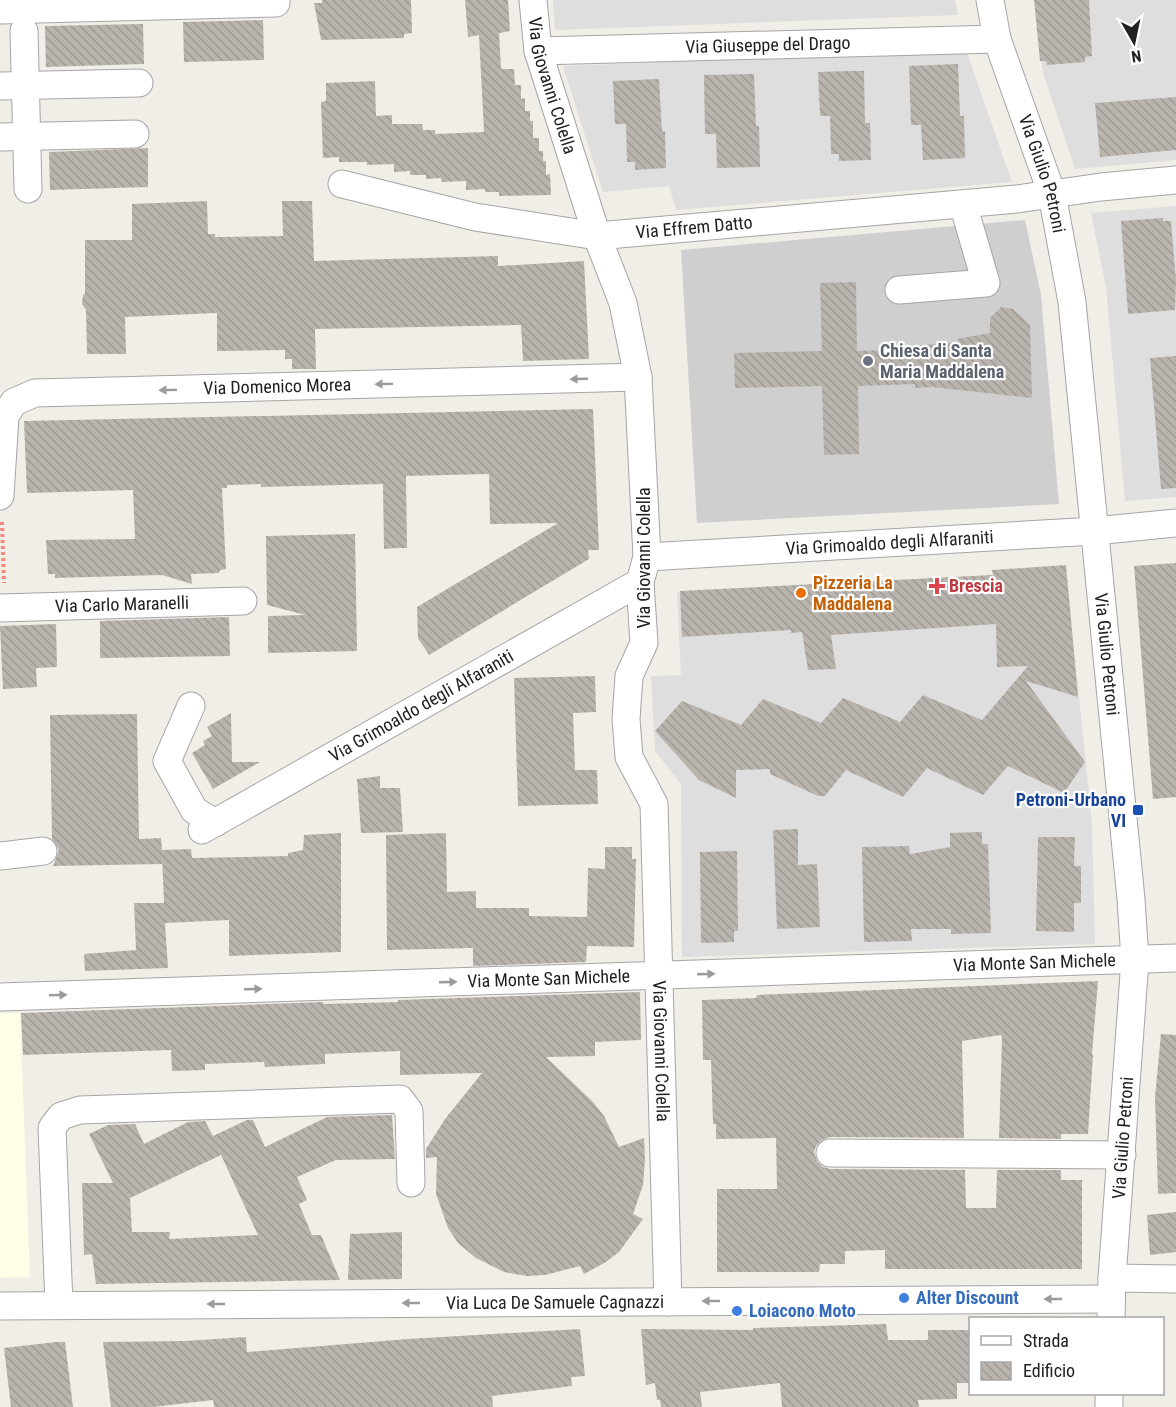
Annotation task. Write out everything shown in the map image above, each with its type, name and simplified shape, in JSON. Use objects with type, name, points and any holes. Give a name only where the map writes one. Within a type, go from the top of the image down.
[{"type":"street","points":[[0,10],[276,3],[276,0]]},
{"type":"street","name":"Via Giovanni Colella","points":[[533,0],[538,51],[597,236],[622,303],[638,377],[644,643],[629,676],[626,719],[629,757],[654,804],[668,1302]]},
{"type":"street","name":"Via Giulio Petroni","points":[[990,0],[997,39],[1052,194],[1072,302],[1131,899],[1135,960],[1111,1298]]},
{"type":"street","points":[[24,31],[13,86],[27,136],[28,189]]},
{"type":"street","name":"Via Giuseppe del Drago","points":[[538,51],[997,39]]},
{"type":"street","points":[[13,86],[138,83]]},
{"type":"street","points":[[0,137],[135,134]]},
{"type":"street","name":"Via Effrem Datto","points":[[342,184],[475,217],[597,236],[963,204],[1176,180]]},
{"type":"street","points":[[899,290],[986,283],[963,204]]},
{"type":"street","name":"Via Domenico Morea","points":[[1,496],[5,417],[14,402],[35,393],[638,377]]},
{"type":"street","name":"Via Grimoaldo degli Alfaraniti","points":[[191,706],[167,761],[194,810],[208,827],[644,570],[1176,523]]},
{"type":"street","name":"Via Carlo Maranelli","points":[[2,608],[243,601]]},
{"type":"street","points":[[0,856],[43,851]]},
{"type":"street","name":"Via Monte San Michele","points":[[0,997],[1176,958]]},
{"type":"street","points":[[59,1305],[52,1128],[61,1116],[80,1110],[400,1099],[409,1111],[411,1183]]},
{"type":"street","points":[[830,1153],[1122,1155]]},
{"type":"street","name":"Via Luca De Samuele Cagnazzi","points":[[0,1306],[1111,1298],[1176,1279]]},
{"type":"path","points":[[1,496],[2,608]]},
{"type":"shaded area","points":[[553,0],[955,0],[958,15],[555,30]]},
{"type":"shaded area","points":[[1035,0],[1176,0],[1176,160],[1075,169],[1043,73]]},
{"type":"shaded area","points":[[966,50],[1012,182],[676,210],[669,186],[603,192],[563,66]]},
{"type":"shaded area","points":[[1176,206],[1176,497],[1125,501],[1106,287],[1091,213]]},
{"type":"shaded area","points":[[1025,220],[1041,295],[1059,504],[697,523],[681,250]]},
{"type":"shaded area","points":[[1066,571],[1092,823],[1095,944],[682,957],[681,784],[655,751],[651,676],[681,675],[677,592]]},
{"type":"shaded area","points":[[0,1013],[20,1013],[30,1277],[0,1278]]},
{"type":"building","points":[[322,0],[411,0],[412,33],[404,34],[404,38],[321,40],[314,3],[322,3]]},
{"type":"building","points":[[465,0],[508,0],[510,31],[499,33],[501,69],[514,69],[515,85],[521,85],[521,99],[525,98],[525,111],[530,111],[530,121],[533,121],[533,138],[539,138],[539,151],[543,151],[543,161],[546,161],[546,175],[550,174],[551,195],[499,196],[499,192],[485,192],[485,189],[466,190],[466,181],[442,182],[441,178],[426,179],[426,175],[410,175],[410,171],[394,172],[394,164],[367,165],[367,162],[339,162],[339,157],[323,158],[321,102],[326,101],[326,83],[375,81],[376,116],[392,115],[392,124],[422,124],[423,130],[435,130],[435,134],[484,132],[479,35],[468,37]]},
{"type":"building","points":[[1034,0],[1089,0],[1092,56],[1085,57],[1085,62],[1047,65],[1046,61],[1040,61]]},
{"type":"building","points":[[263,20],[264,60],[184,62],[183,22]]},
{"type":"building","points":[[143,24],[144,64],[46,67],[45,26]]},
{"type":"building","points":[[958,64],[960,116],[964,116],[965,158],[923,160],[921,125],[911,125],[909,66]]},
{"type":"building","points":[[864,71],[865,123],[870,123],[871,160],[839,161],[839,154],[831,154],[830,116],[820,116],[818,72]]},
{"type":"building","points":[[754,74],[760,167],[717,168],[716,134],[705,134],[704,75]]},
{"type":"building","points":[[659,79],[662,132],[665,131],[666,168],[635,170],[635,162],[627,162],[626,124],[615,124],[613,81]]},
{"type":"building","points":[[1176,97],[1176,150],[1100,157],[1095,103]]},
{"type":"building","points":[[148,148],[148,187],[50,190],[49,152]]},
{"type":"building","points":[[207,201],[208,234],[215,234],[215,237],[283,236],[282,201],[312,201],[314,261],[498,256],[498,266],[584,261],[589,359],[523,361],[521,325],[315,329],[316,369],[292,369],[292,359],[285,359],[285,350],[217,351],[217,313],[125,317],[126,354],[87,354],[86,310],[82,304],[85,294],[85,240],[132,240],[132,204]]},
{"type":"building","points":[[1163,218],[1163,221],[1171,221],[1176,280],[1175,310],[1128,314],[1121,221]]},
{"type":"building","name":"Chiesa di Santa Maria Maddalena","points":[[856,282],[857,351],[914,349],[914,346],[958,342],[957,339],[990,333],[990,318],[1001,307],[1013,309],[1030,325],[1032,398],[933,387],[915,388],[915,384],[858,386],[859,454],[824,455],[822,386],[735,388],[734,353],[822,351],[820,283]]},
{"type":"building","points":[[1176,356],[1176,488],[1161,489],[1150,358]]},
{"type":"building","points":[[593,409],[599,550],[588,550],[589,559],[429,655],[418,638],[417,607],[558,523],[490,524],[489,474],[406,476],[407,548],[384,549],[383,484],[261,487],[261,484],[227,485],[227,488],[222,488],[226,569],[220,570],[219,573],[191,574],[192,584],[162,575],[55,578],[55,574],[48,574],[46,540],[135,539],[133,490],[27,493],[24,421]]},
{"type":"building","points":[[355,534],[357,651],[268,653],[268,616],[305,615],[267,605],[266,536]]},
{"type":"building","points":[[1176,563],[1176,797],[1153,799],[1134,566]]},
{"type":"building","points":[[1066,565],[1078,697],[1026,681],[1085,762],[1064,793],[1008,766],[983,795],[927,768],[903,797],[846,770],[825,796],[818,796],[770,774],[770,769],[736,770],[736,798],[699,780],[655,731],[682,701],[741,725],[763,699],[821,723],[843,698],[899,723],[923,695],[982,720],[1028,666],[997,667],[996,624],[831,635],[836,669],[808,670],[802,632],[791,633],[791,630],[682,637],[680,591],[993,575],[992,570]]},
{"type":"building","points":[[229,617],[230,656],[100,658],[100,621]]},
{"type":"building","points":[[56,624],[57,667],[36,668],[37,687],[3,689],[0,626]]},
{"type":"building","points":[[595,676],[596,712],[573,713],[575,770],[597,770],[598,804],[518,806],[514,678]]},
{"type":"building","points":[[231,713],[232,762],[260,762],[213,789],[192,753],[205,745],[203,741],[212,736],[207,727]]},
{"type":"building","points":[[137,714],[139,839],[161,838],[162,850],[191,849],[192,858],[288,856],[288,853],[303,850],[304,835],[341,833],[341,952],[229,956],[229,920],[165,923],[168,968],[85,971],[84,954],[136,950],[134,903],[164,903],[162,856],[162,864],[53,866],[59,850],[52,839],[50,715]]},
{"type":"building","points":[[380,776],[380,788],[400,788],[403,832],[361,833],[357,779]]},
{"type":"building","points":[[798,829],[798,865],[817,864],[820,927],[777,929],[773,830]]},
{"type":"building","points":[[982,832],[982,844],[988,844],[991,933],[951,934],[951,929],[911,929],[912,941],[864,942],[862,847],[909,846],[910,854],[950,847],[950,833]]},
{"type":"building","points":[[446,833],[447,892],[476,891],[476,908],[529,908],[529,916],[587,917],[588,868],[605,869],[605,847],[632,847],[632,859],[636,859],[634,947],[587,946],[586,962],[473,966],[473,948],[387,950],[386,835]]},
{"type":"building","points":[[1038,837],[1075,837],[1074,866],[1081,866],[1081,903],[1074,903],[1074,932],[1036,931]]},
{"type":"building","points":[[737,851],[738,931],[734,931],[734,942],[701,943],[700,852]]},
{"type":"building","points":[[1098,981],[1088,1134],[1061,1134],[1061,1139],[999,1138],[1001,1035],[962,1041],[964,1138],[830,1137],[822,1140],[814,1152],[817,1161],[823,1167],[830,1169],[965,1170],[966,1208],[996,1208],[997,1170],[1061,1170],[1061,1180],[1082,1180],[1082,1269],[885,1269],[885,1250],[845,1251],[845,1264],[820,1264],[819,1272],[717,1272],[717,1189],[777,1189],[776,1138],[716,1139],[716,1124],[713,1124],[711,1060],[703,1060],[702,1000],[756,998],[757,995]]},
{"type":"building","points":[[640,992],[641,1040],[595,1042],[595,1056],[546,1057],[593,1102],[604,1116],[619,1147],[644,1138],[643,1185],[633,1214],[643,1219],[619,1252],[584,1274],[580,1266],[545,1275],[527,1276],[504,1272],[476,1258],[458,1243],[448,1228],[436,1194],[437,1157],[426,1158],[426,1149],[445,1119],[482,1073],[400,1075],[400,1051],[325,1054],[325,1064],[265,1067],[264,1062],[205,1064],[205,1070],[172,1071],[171,1050],[23,1055],[21,1013]]},
{"type":"building","points":[[1161,1034],[1176,1035],[1176,1193],[1158,1194],[1155,1097]]},
{"type":"building","points":[[392,1115],[395,1159],[336,1160],[297,1177],[307,1200],[299,1204],[312,1235],[321,1235],[340,1280],[96,1284],[92,1254],[84,1255],[82,1183],[113,1183],[89,1134],[108,1125],[135,1124],[144,1144],[188,1122],[205,1121],[213,1136],[247,1120],[253,1120],[265,1147],[327,1117]],"holes":[[[221,1155],[258,1235],[169,1239],[170,1232],[132,1232],[130,1198]]]},
{"type":"building","points":[[1176,1212],[1176,1252],[1150,1255],[1147,1215]]},
{"type":"building","points":[[402,1232],[402,1279],[348,1280],[350,1234]]},
{"type":"building","points":[[886,1324],[888,1340],[928,1340],[928,1330],[969,1330],[969,1383],[957,1383],[957,1399],[918,1400],[919,1407],[782,1407],[780,1383],[700,1392],[702,1407],[661,1407],[660,1400],[657,1400],[655,1383],[646,1385],[641,1329],[753,1330],[753,1328]]},
{"type":"building","points":[[580,1329],[585,1376],[571,1377],[572,1386],[492,1396],[493,1407],[214,1407],[213,1400],[153,1407],[111,1407],[103,1342],[186,1341],[246,1337],[247,1352],[408,1339]]},
{"type":"building","points":[[65,1342],[73,1407],[11,1407],[4,1348]]},
{"type":"place","name":"Chiesa di Santa Maria Maddalena","points":[[868,361]]},
{"type":"place","name":"Brescia","points":[[937,586]]},
{"type":"place","name":"Pizzeria La Maddalena","points":[[801,593]]},
{"type":"place","name":"Petroni-Urbano VI","points":[[1138,810]]},
{"type":"place","name":"Alter Discount","points":[[904,1298]]},
{"type":"place","name":"Loiacono Moto","points":[[737,1311]]}]
